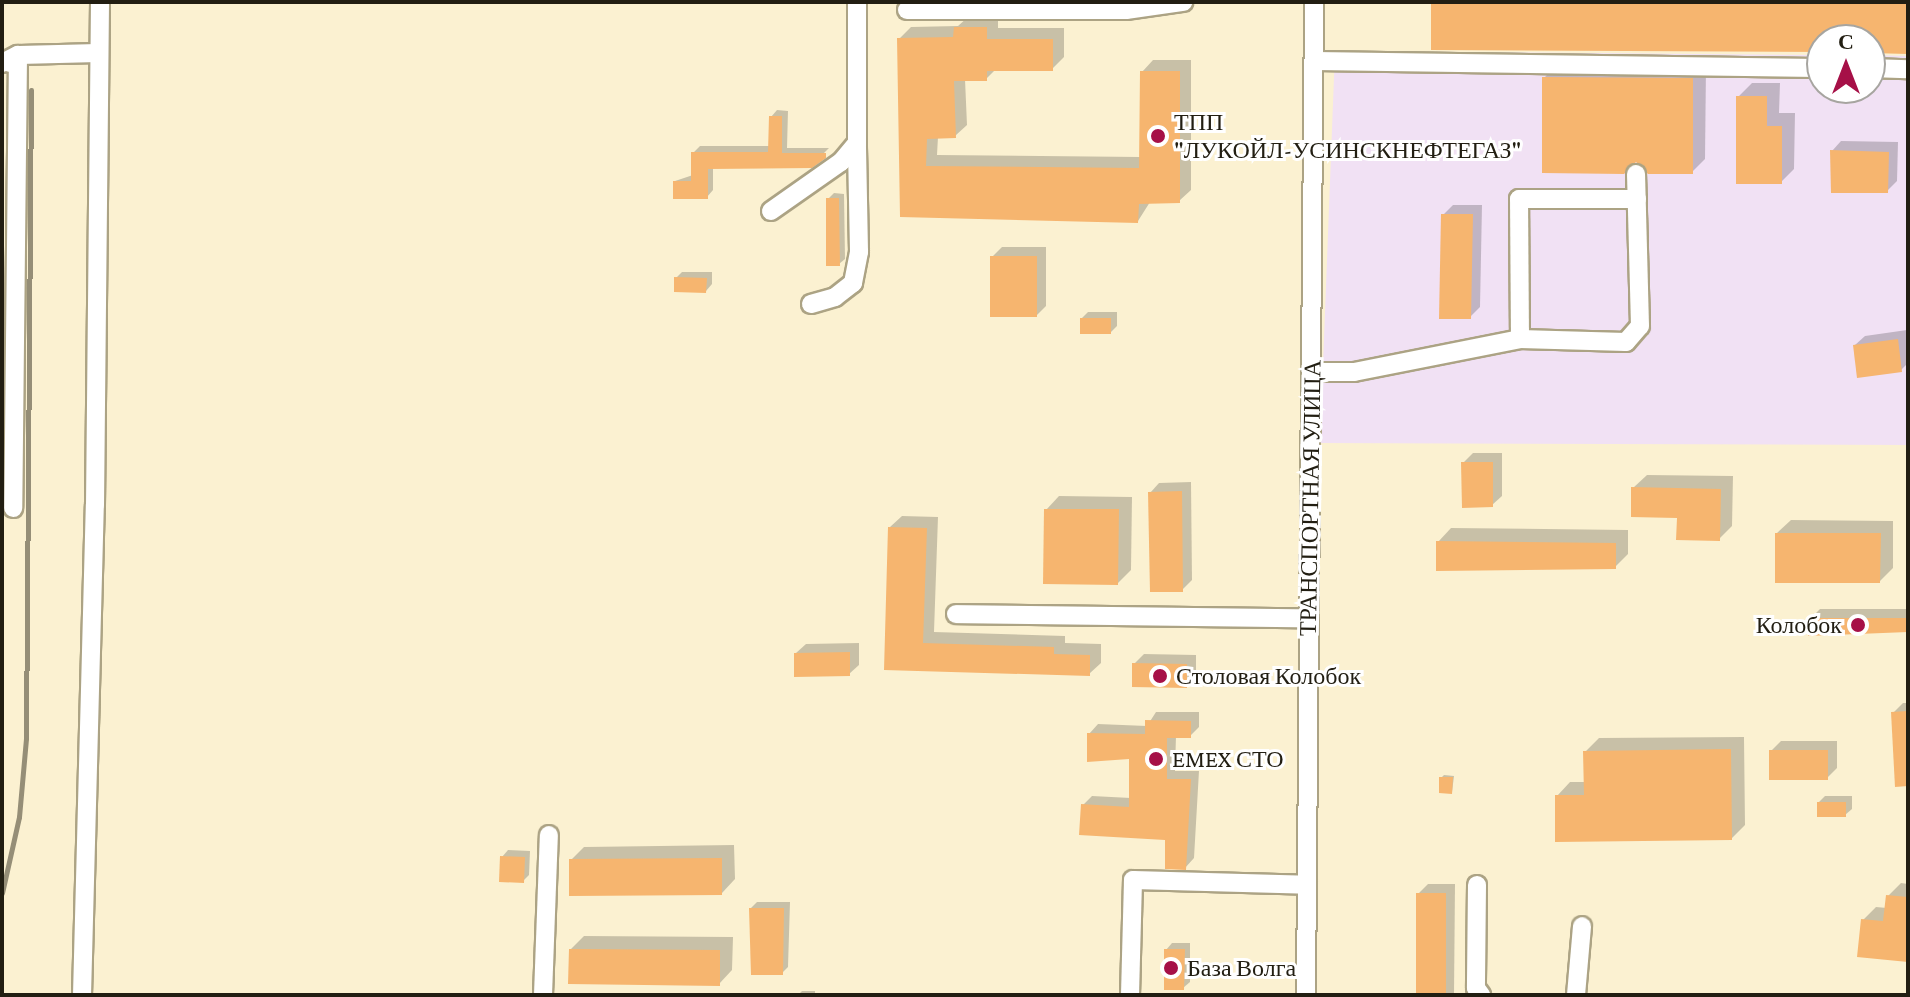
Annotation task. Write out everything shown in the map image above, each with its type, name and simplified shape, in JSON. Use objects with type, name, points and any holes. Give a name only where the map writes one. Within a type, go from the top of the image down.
[{"type":"street","points":[[82,995],[95,521],[100,2]]},
{"type":"street","points":[[811,304],[835,297],[853,283],[859,252],[857,2]]},
{"type":"street","points":[[907,10],[1126,10],[1183,2]]},
{"type":"street","name":"ТРАНСПОРТНАЯ УЛИЦА","points":[[1306,995],[1314,2]]},
{"type":"street","points":[[10,59],[99,53]]},
{"type":"street","points":[[2,71],[10,59]]},
{"type":"street","points":[[10,59],[13,508]]},
{"type":"street","points":[[1315,61],[1806,68]]},
{"type":"street","points":[[1886,68],[1908,69]]},
{"type":"street","points":[[771,211],[841,162],[857,143]]},
{"type":"street","points":[[1311,372],[1354,372],[1520,339],[1626,342],[1640,326],[1636,174]]},
{"type":"street","points":[[1520,339],[1519,199],[1637,199]]},
{"type":"street","points":[[956,614],[1308,618]]},
{"type":"street","points":[[543,995],[549,835]]},
{"type":"street","points":[[1130,995],[1133,880],[1307,885]]},
{"type":"street","points":[[1477,885],[1476,988],[1481,995]]},
{"type":"street","points":[[1576,995],[1582,926]]},
{"type":"shaded area","points":[[1335,51],[1806,55],[1806,104],[1886,104],[1886,55],[1908,56],[1908,445],[1320,443]]},
{"type":"building","points":[[1431,2],[1908,2],[1908,54],[1886,53],[1886,24],[1806,24],[1806,52],[1431,50]]},
{"type":"building","points":[[954,27],[987,27],[987,39],[1053,39],[1053,71],[987,71],[987,81],[954,81],[956,138],[927,139],[926,166],[1139,168],[1140,71],[1180,71],[1180,203],[1139,204],[1138,223],[900,217],[897,38],[953,37]]},
{"type":"building","points":[[1542,77],[1693,78],[1693,174],[1648,174],[1636,162],[1624,174],[1542,173]]},
{"type":"building","points":[[1736,96],[1767,96],[1767,126],[1782,126],[1782,184],[1736,184]]},
{"type":"building","points":[[769,116],[782,116],[782,153],[826,153],[826,158],[812,168],[708,169],[708,199],[673,199],[673,181],[691,181],[691,152],[768,152]]},
{"type":"building","points":[[1830,150],[1889,152],[1888,193],[1831,193]]},
{"type":"building","points":[[826,198],[839,198],[840,266],[826,266]]},
{"type":"building","points":[[1441,214],[1473,214],[1471,319],[1439,319]]},
{"type":"building","points":[[990,256],[1037,256],[1037,317],[990,317]]},
{"type":"building","points":[[674,277],[707,278],[706,293],[674,292]]},
{"type":"building","points":[[1080,318],[1111,318],[1111,334],[1080,334]]},
{"type":"building","points":[[1898,339],[1902,372],[1857,378],[1853,345]]},
{"type":"building","points":[[1461,462],[1493,462],[1493,507],[1462,508]]},
{"type":"building","points":[[1631,487],[1721,489],[1720,541],[1676,540],[1677,518],[1631,517]]},
{"type":"building","points":[[1182,491],[1183,592],[1150,592],[1148,492]]},
{"type":"building","points":[[1044,509],[1119,509],[1118,585],[1043,584]]},
{"type":"building","points":[[888,527],[927,528],[923,643],[1054,647],[1054,654],[1090,655],[1090,676],[884,670]]},
{"type":"building","points":[[1775,533],[1881,533],[1880,583],[1775,583]]},
{"type":"building","points":[[1436,541],[1616,543],[1616,569],[1436,571]]},
{"type":"building","name":"Колобок","points":[[1808,618],[1908,618],[1908,632],[1808,636]]},
{"type":"building","points":[[850,652],[850,676],[794,677],[794,653]]},
{"type":"building","name":"Столовая Колобок","points":[[1132,663],[1187,664],[1187,688],[1132,687]]},
{"type":"building","points":[[1908,711],[1908,786],[1895,787],[1891,712]]},
{"type":"building","points":[[1145,720],[1191,721],[1191,738],[1167,738],[1167,779],[1191,779],[1186,870],[1165,869],[1165,840],[1079,835],[1081,804],[1129,807],[1129,759],[1087,762],[1087,733],[1145,734]]},
{"type":"building","points":[[1731,749],[1732,840],[1555,842],[1555,795],[1584,795],[1583,751]]},
{"type":"building","points":[[1769,750],[1828,750],[1828,780],[1769,780]]},
{"type":"building","points":[[1439,777],[1453,777],[1452,794],[1439,793]]},
{"type":"building","points":[[1817,802],[1846,802],[1846,817],[1817,817]]},
{"type":"building","points":[[500,856],[525,857],[524,883],[499,882]]},
{"type":"building","points":[[722,858],[722,895],[569,896],[569,859]]},
{"type":"building","points":[[1416,893],[1446,893],[1446,995],[1416,995]]},
{"type":"building","points":[[1886,895],[1908,897],[1908,962],[1857,957],[1861,919],[1883,921]]},
{"type":"building","points":[[749,908],[784,908],[783,975],[751,975]]},
{"type":"building","points":[[569,949],[720,950],[720,986],[568,984]]},
{"type":"building","name":"База Волга","points":[[1164,949],[1185,949],[1184,990],[1164,990]]},
{"type":"railway","points":[[2,893],[19,817],[26,738],[31,90]]},
{"type":"place","name":"ТПП \"ЛУКОЙЛ-УСИНСКНЕФТЕГАЗ\"","points":[[1158,136]]},
{"type":"place","name":"Колобок","points":[[1858,625]]},
{"type":"place","name":"Столовая Колобок","points":[[1160,676]]},
{"type":"place","name":"EMEX СТО","points":[[1156,759]]},
{"type":"place","name":"База Волга","points":[[1171,968]]}]
